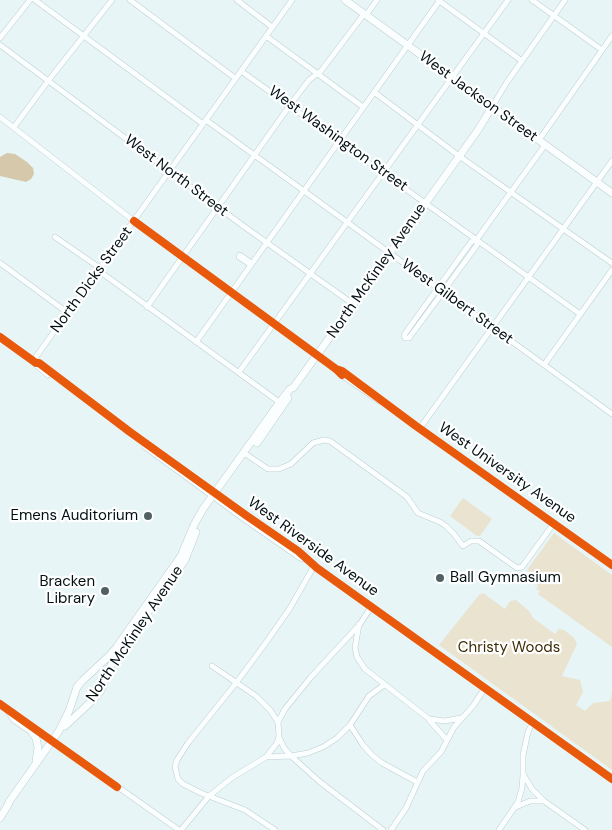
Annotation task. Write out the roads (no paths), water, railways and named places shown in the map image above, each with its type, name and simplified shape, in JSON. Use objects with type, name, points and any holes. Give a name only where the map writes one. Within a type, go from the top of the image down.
[{"type":"main road","name":"West Jackson Street","points":[[345,0],[612,193]]},
{"type":"main road","name":"North McKinley Avenue","points":[[0,810],[8,802],[59,731],[69,711],[77,687],[91,670],[110,656],[181,556],[199,516],[246,454],[279,402],[293,388],[317,355],[492,107]]},
{"type":"main road","points":[[246,454],[292,392],[293,388]]},
{"type":"main road","name":"North McKinley Avenue","points":[[59,731],[89,704],[101,690],[110,666],[120,650],[187,556],[201,522],[215,497]]},
{"type":"main road","points":[[9,711],[14,719],[31,731],[36,738],[38,754],[36,763]]},
{"type":"main road","name":"North McKinley Avenue","points":[[0,818],[8,802]]},
{"type":"street","points":[[0,38],[30,0]]},
{"type":"street","name":"West Gilbert Street","points":[[34,0],[390,252],[612,414]]},
{"type":"street","points":[[14,128],[48,80],[112,0]]},
{"type":"street","points":[[130,0],[235,78]]},
{"type":"street","points":[[237,0],[272,27]]},
{"type":"street","name":"North Dicks Street","points":[[35,362],[292,0]]},
{"type":"street","points":[[147,307],[290,105],[309,80],[318,74],[377,0]]},
{"type":"street","points":[[196,342],[439,0],[522,61]]},
{"type":"street","points":[[239,372],[508,0]]},
{"type":"street","points":[[532,0],[602,50]]},
{"type":"street","points":[[492,107],[565,0]]},
{"type":"street","points":[[266,36],[363,107]]},
{"type":"street","points":[[477,240],[471,242],[437,288],[404,335],[406,338],[409,338],[477,245],[477,240],[511,192],[612,36]]},
{"type":"street","name":"West North Street","points":[[0,45],[218,208],[353,304]]},
{"type":"street","name":"West Washington Street","points":[[241,70],[580,314]]},
{"type":"street","points":[[374,92],[459,156],[612,263]]},
{"type":"street","name":"West University Avenue","points":[[0,117],[134,221],[336,369],[340,374],[386,404],[612,565]]},
{"type":"street","points":[[420,428],[612,161]]},
{"type":"street","points":[[55,237],[97,266],[99,270],[147,307],[279,402]]},
{"type":"street","points":[[0,263],[68,313]]},
{"type":"street","points":[[544,365],[612,270]]},
{"type":"street","points":[[0,337],[39,363],[215,497]]},
{"type":"street","points":[[246,454],[268,469],[279,469],[291,464],[312,443],[318,440],[330,441],[407,496],[418,513],[446,526],[464,546],[471,541],[479,541],[517,568],[522,567],[554,523]]},
{"type":"street","name":"West Riverside Avenue","points":[[215,497],[612,779]]},
{"type":"street","points":[[275,830],[245,810],[209,796],[181,782],[176,774],[175,767],[177,760],[188,743],[236,683],[288,610],[314,566]]},
{"type":"street","points":[[278,722],[285,709],[300,690],[360,624],[371,607]]},
{"type":"street","points":[[360,624],[355,648],[356,657],[365,669],[384,686],[429,719],[447,740]]},
{"type":"street","points":[[212,666],[265,704],[278,722],[279,736],[282,744],[291,756],[320,782],[383,830]]},
{"type":"street","points":[[266,758],[308,753],[323,747],[350,725],[369,696],[384,686]]},
{"type":"street","points":[[391,830],[406,808],[424,771],[441,752],[461,718],[474,706],[485,688]]},
{"type":"street","points":[[0,704],[180,830],[209,796],[234,777],[266,758],[275,746],[279,736]]},
{"type":"street","points":[[429,719],[445,721],[461,718]]},
{"type":"street","points":[[499,830],[521,794],[523,755],[528,732],[533,722]]},
{"type":"street","points":[[350,725],[363,745],[372,754],[389,767],[417,782]]},
{"type":"street","points":[[523,774],[532,790],[544,801],[585,830]]},
{"type":"street","points":[[514,808],[530,801],[544,801]]},
{"type":"place","name":"Emens Auditorium","points":[[148,516]]},
{"type":"place","name":"Ball Gymnasium","points":[[440,578]]},
{"type":"place","name":"Bracken Library","points":[[105,591]]},
{"type":"park label","name":"Christy Woods","points":[[509,648]]}]
